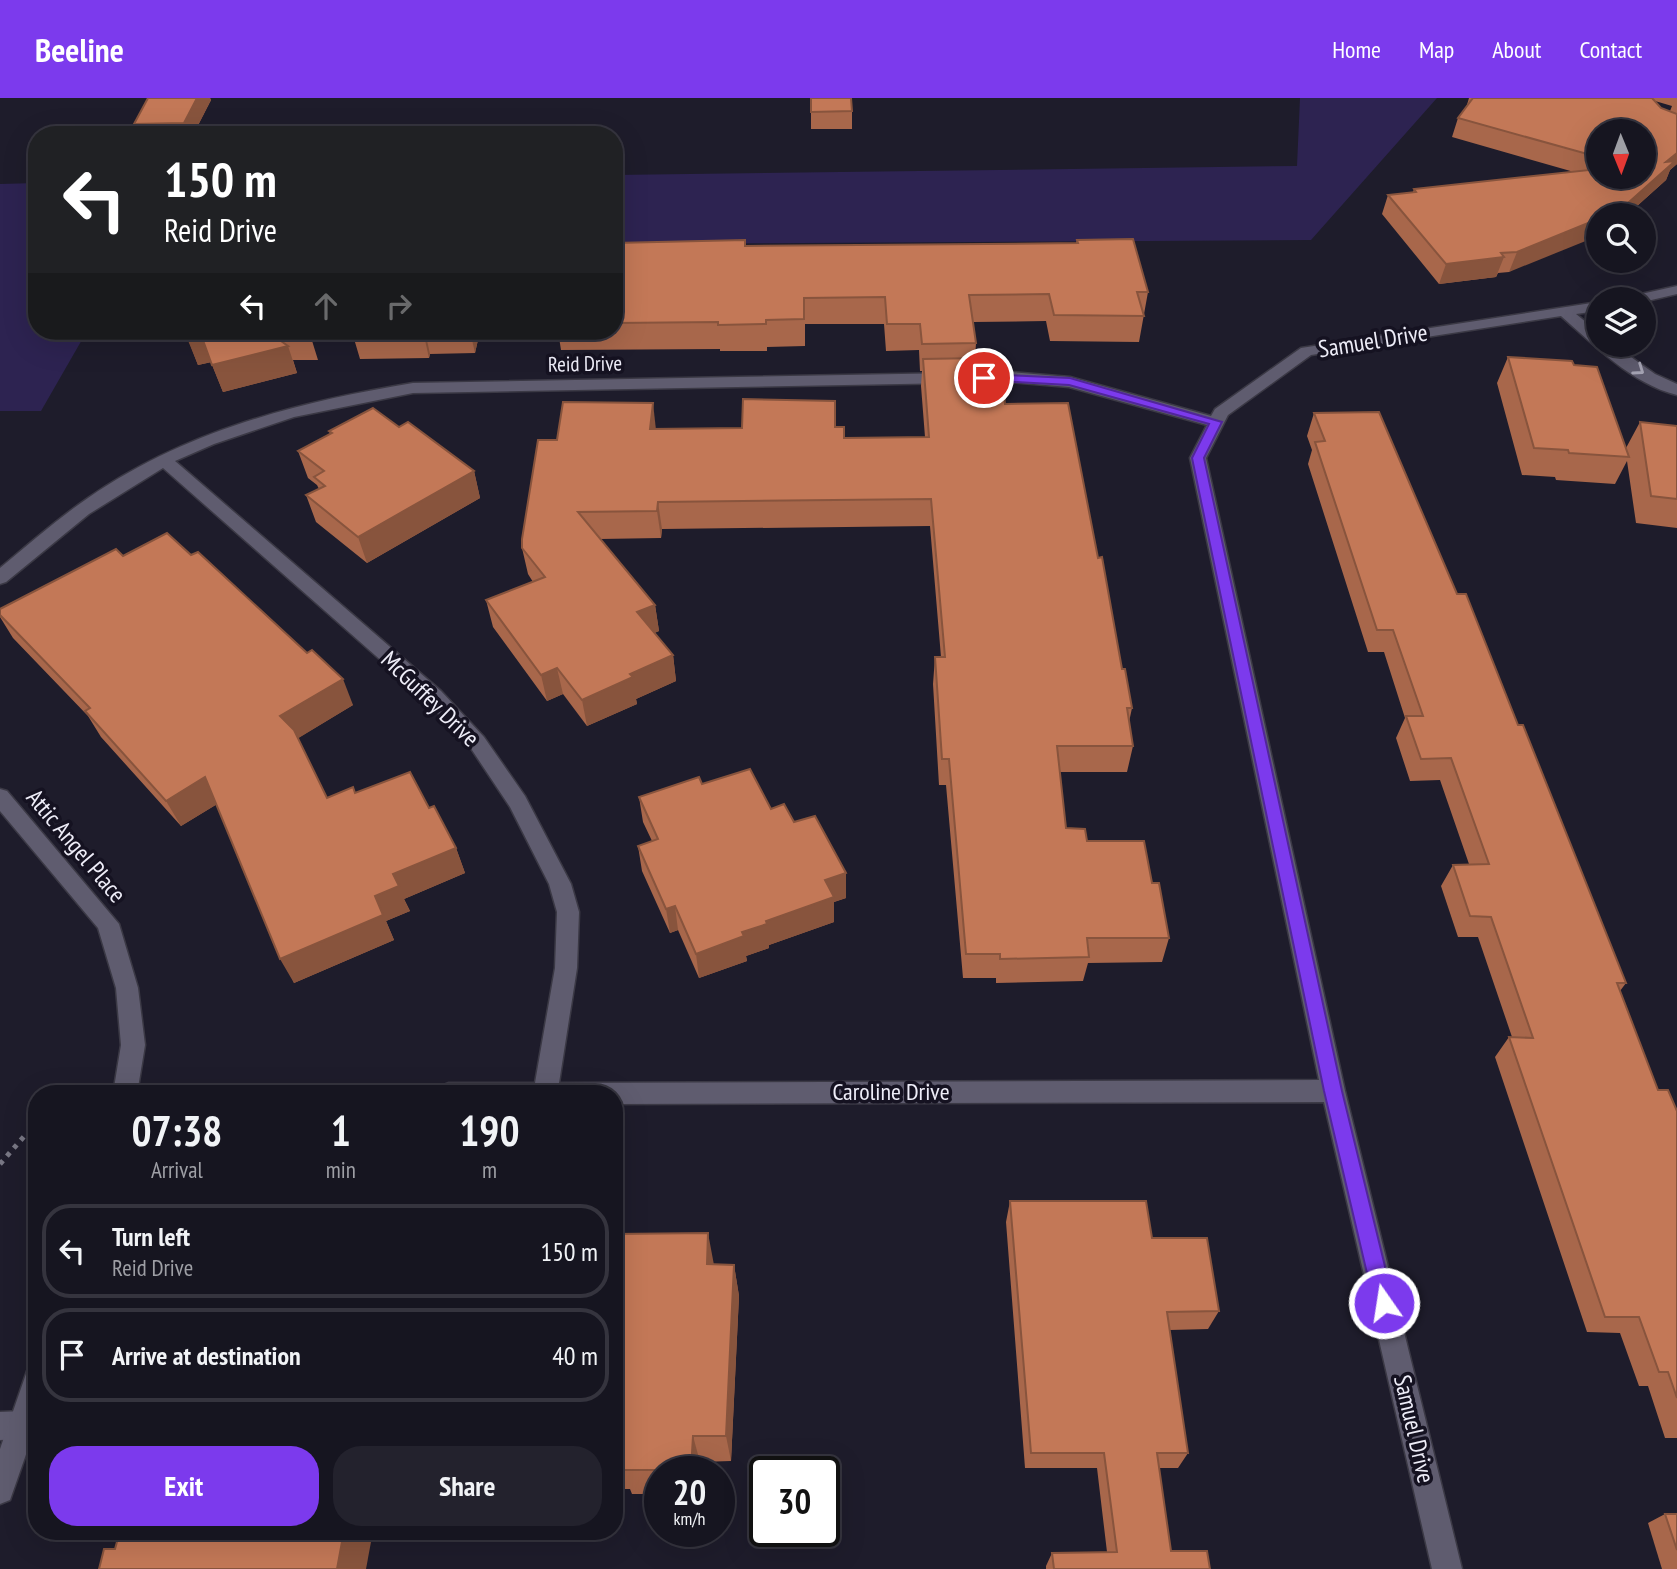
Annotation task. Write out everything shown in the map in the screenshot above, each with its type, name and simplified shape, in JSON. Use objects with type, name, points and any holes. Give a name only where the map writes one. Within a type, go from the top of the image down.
[{"type":"street","points":[[1656,295],[1677,290]]},
{"type":"street","name":"Samuel Drive","points":[[1447,1569],[1333,1091],[1198,458],[1221,412],[1306,351],[1586,308]]},
{"type":"street","points":[[1565,312],[1586,330]]},
{"type":"street","points":[[1621,357],[1649,377],[1677,390]]},
{"type":"street","name":"Reid Drive","points":[[0,578],[94,502],[208,440],[280,414],[349,397],[413,388],[1011,377],[1070,382],[1216,422]]},
{"type":"street","name":"McGuffey Drive","points":[[165,461],[434,696],[477,742],[518,802],[560,884],[568,912],[566,968],[546,1085]]},
{"type":"street","name":"Attic Angel Place","points":[[0,797],[108,924],[127,988],[133,1045],[126,1085]]},
{"type":"street","name":"Caroline Drive","points":[[623,1093],[1333,1091]]},
{"type":"street","points":[[0,1490],[11,1425],[28,1396]]},
{"type":"path","points":[[0,1164],[28,1133]]},
{"type":"shaded area","points":[[1300,98],[1437,98],[1311,240],[623,244],[623,175],[1297,166]]},
{"type":"shaded area","points":[[28,183],[28,340],[82,340],[41,411],[0,411],[0,184]]},
{"type":"building","points":[[148,98],[197,98],[184,123],[134,124]]},
{"type":"building","points":[[811,98],[851,98],[852,111],[811,112]]},
{"type":"building","points":[[1473,98],[1652,98],[1661,108],[1677,114],[1677,153],[1666,162],[1675,161],[1656,178],[1656,119],[1586,119],[1586,154],[1458,118]]},
{"type":"building","points":[[1586,170],[1586,189],[1644,189],[1628,203],[1586,203],[1586,224],[1517,252],[1501,253],[1504,257],[1446,264],[1388,195],[1416,192],[1414,189]]},
{"type":"building","points":[[1133,239],[1148,292],[1137,292],[1144,316],[1054,315],[1049,294],[969,295],[976,343],[922,344],[920,324],[887,324],[885,297],[804,298],[804,319],[766,320],[766,324],[623,323],[623,243],[745,240],[745,246],[1078,243],[1077,240]]},
{"type":"building","points":[[203,340],[280,340],[288,346],[212,365]]},
{"type":"building","points":[[1508,357],[1572,361],[1574,365],[1597,367],[1629,457],[1534,448]]},
{"type":"building","points":[[979,358],[984,393],[1004,393],[1005,404],[1068,403],[1098,558],[1102,557],[1122,669],[1125,669],[1132,708],[1127,708],[1133,746],[1057,746],[1066,828],[1085,829],[1087,841],[1144,841],[1152,883],[1159,883],[1169,938],[1087,938],[1089,957],[1000,959],[1000,954],[966,954],[949,759],[942,759],[935,657],[945,657],[931,499],[658,502],[657,511],[578,512],[655,605],[637,612],[673,655],[582,700],[557,668],[541,675],[486,600],[545,577],[522,548],[522,539],[538,440],[557,440],[563,402],[653,403],[650,429],[742,428],[743,399],[835,401],[835,427],[844,427],[844,438],[929,437],[923,359]]},
{"type":"building","points":[[373,408],[399,427],[408,422],[474,471],[358,537],[306,495],[325,486],[314,477],[324,471],[298,451]]},
{"type":"building","points":[[1379,412],[1457,594],[1466,594],[1518,725],[1523,725],[1626,983],[1617,983],[1658,1090],[1668,1090],[1677,1111],[1677,1398],[1668,1372],[1659,1372],[1639,1317],[1605,1317],[1509,1037],[1533,1038],[1491,917],[1470,916],[1453,865],[1489,864],[1451,758],[1421,759],[1406,716],[1423,716],[1393,630],[1377,630],[1315,442],[1325,441],[1314,413]]},
{"type":"building","points":[[1640,422],[1677,426],[1677,499],[1651,496]]},
{"type":"building","points":[[167,533],[191,555],[198,552],[307,653],[312,650],[343,679],[280,716],[294,730],[327,798],[353,787],[355,793],[410,772],[429,808],[434,806],[456,848],[393,874],[399,886],[375,896],[383,915],[280,959],[205,777],[166,801],[85,711],[90,708],[0,615],[0,609],[116,549],[123,556]]},
{"type":"building","points":[[750,769],[771,809],[784,804],[794,822],[815,816],[846,873],[825,880],[834,897],[766,921],[767,924],[742,932],[744,936],[696,954],[675,906],[666,909],[638,846],[658,839],[639,797],[699,777],[702,784]]},
{"type":"building","points":[[1010,1201],[1146,1201],[1152,1238],[1207,1238],[1219,1311],[1167,1312],[1188,1453],[1157,1453],[1171,1551],[1207,1551],[1210,1569],[1054,1569],[1052,1553],[1117,1552],[1104,1453],[1031,1453]]},
{"type":"building","points":[[708,1233],[707,1264],[734,1265],[726,1436],[693,1436],[692,1456],[644,1456],[644,1470],[623,1470],[623,1234]]},
{"type":"building","points":[[1665,1514],[1677,1514],[1677,1550]]},
{"type":"building","points":[[118,1540],[342,1540],[337,1569],[99,1569],[104,1549],[115,1549]]},
{"type":"route","points":[[984,378],[1011,377],[1070,382],[1216,422],[1198,458],[1333,1091],[1384,1303]]}]
